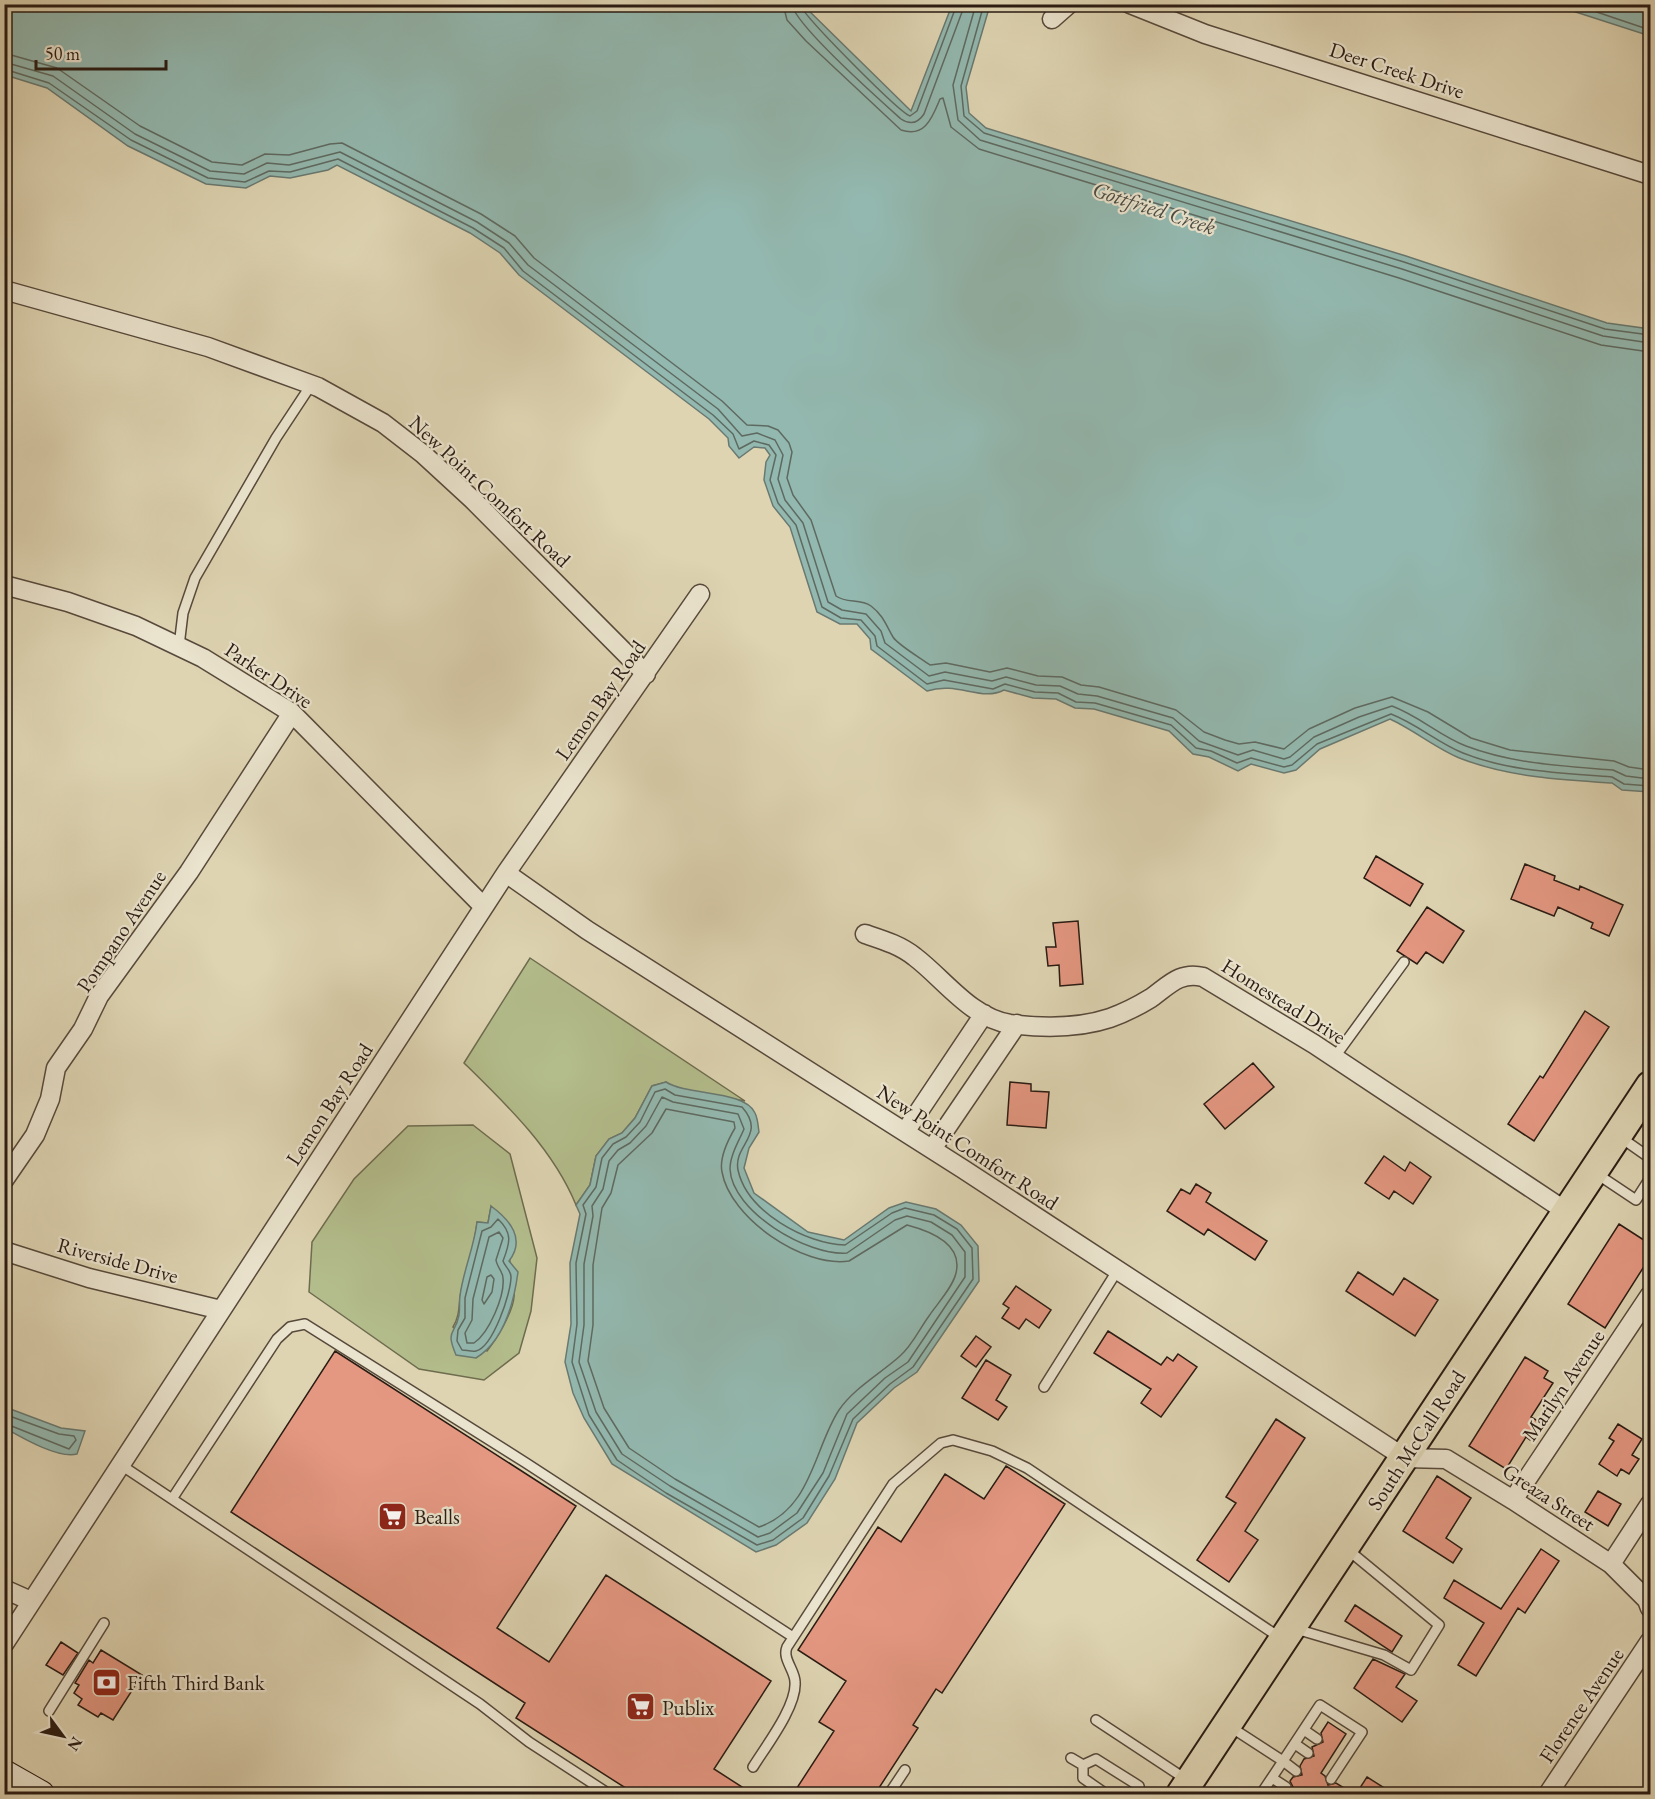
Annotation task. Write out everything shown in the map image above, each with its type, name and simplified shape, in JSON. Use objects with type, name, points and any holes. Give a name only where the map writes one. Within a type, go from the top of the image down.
[{"type":"main road","name":"South McCall Road","points":[[1185,1788],[1650,1086]]},
{"type":"main road","points":[[4,1773],[41,1794]]},
{"type":"street","points":[[1052,20],[1069,4]]},
{"type":"street","name":"Deer Creek Drive","points":[[1130,4],[1205,34],[1650,175]]},
{"type":"street","name":"New Point Comfort Road","points":[[4,290],[208,347],[311,385],[383,423],[423,454],[473,501],[646,675]]},
{"type":"street","name":"Parker Drive","points":[[4,585],[68,602],[136,626],[179,646],[240,680],[292,713],[484,908]]},
{"type":"street","name":"Lemon Bay Road","points":[[4,1644],[506,873],[646,675],[699,594]]},
{"type":"street","name":"Pompano Avenue","points":[[4,1180],[35,1135],[50,1099],[56,1068],[83,1029],[99,996],[189,872],[292,713]]},
{"type":"street","name":"New Point Comfort Road","points":[[506,873],[586,930],[932,1149],[1405,1458]]},
{"type":"street","name":"Homestead Drive","points":[[865,934],[908,952],[947,987],[984,1014],[1000,1021],[1017,1024],[1092,1023],[1132,1008],[1176,979],[1194,975],[1234,994],[1567,1212]]},
{"type":"street","points":[[905,1132],[984,1014]]},
{"type":"street","points":[[932,1149],[1017,1024]]},
{"type":"street","name":"Riverside Drive","points":[[4,1251],[89,1278],[221,1310]]},
{"type":"street","name":"Marilyn Avenue","points":[[1513,1500],[1650,1295]]},
{"type":"street","name":"Greaza Street","points":[[1405,1458],[1446,1459],[1513,1500],[1611,1564],[1647,1600],[1650,1608]]},
{"type":"street","points":[[1611,1564],[1650,1504]]},
{"type":"street","points":[[4,1589],[31,1601]]},
{"type":"street","name":"Florence Avenue","points":[[1548,1794],[1650,1641]]},
{"type":"lane","points":[[179,646],[183,613],[195,578],[276,438],[311,385]]},
{"type":"lane","points":[[1334,1058],[1404,962]]},
{"type":"lane","points":[[1618,1135],[1650,1158]]},
{"type":"lane","points":[[1593,1172],[1636,1200],[1650,1178]]},
{"type":"lane","points":[[1044,1387],[1117,1271]]},
{"type":"lane","points":[[172,1499],[277,1339],[290,1327],[305,1324],[526,1463],[793,1637]]},
{"type":"lane","points":[[753,1767],[793,1700],[795,1683],[785,1651],[793,1637],[893,1484],[941,1443],[953,1440],[992,1451],[1027,1468],[1288,1634],[1384,1654],[1411,1670],[1439,1625],[1346,1547]]},
{"type":"lane","points":[[121,1465],[480,1704],[529,1742],[609,1794]]},
{"type":"lane","points":[[49,1711],[104,1623]]},
{"type":"lane","points":[[1261,1794],[1320,1705],[1362,1732],[1331,1779]]},
{"type":"lane","points":[[1096,1720],[1185,1788]]},
{"type":"lane","points":[[1227,1725],[1296,1771]]},
{"type":"lane","points":[[1304,1730],[1317,1739]]},
{"type":"lane","points":[[1295,1744],[1308,1753]]},
{"type":"lane","points":[[1336,1750],[1346,1756]]},
{"type":"lane","points":[[1071,1758],[1083,1765]]},
{"type":"lane","points":[[1083,1765],[1096,1759],[1139,1786],[1140,1794]]},
{"type":"lane","points":[[1327,1764],[1337,1770]]},
{"type":"lane","points":[[1083,1765],[1083,1778],[1106,1794]]},
{"type":"lane","points":[[889,1794],[905,1770]]},
{"type":"lane","points":[[1272,1778],[1286,1787]]},
{"type":"green space","points":[[530,958],[745,1101],[676,1089],[666,1082],[652,1086],[635,1118],[622,1133],[609,1139],[596,1156],[590,1185],[576,1205],[555,1165],[528,1129],[464,1063]]},
{"type":"green space","points":[[473,1125],[510,1154],[537,1258],[531,1311],[519,1353],[484,1380],[419,1369],[309,1292],[312,1242],[354,1179],[408,1126]],"holes":[[[491,1207],[510,1263],[514,1297],[507,1318],[487,1351],[453,1327],[477,1222],[488,1223]]]},
{"type":"water","points":[[1640,4],[1650,8],[1650,36],[1554,5]]},
{"type":"water","name":"Gottfried Creek","points":[[4,5],[803,5],[911,111],[952,5],[990,5],[966,87],[969,113],[986,128],[1406,256],[1607,323],[1650,329],[1650,792],[1622,790],[1612,783],[1517,774],[1480,765],[1436,746],[1390,719],[1320,749],[1296,770],[1284,773],[1251,764],[1238,771],[1209,757],[1193,754],[1169,731],[1094,709],[1075,708],[1056,699],[1033,698],[1004,690],[987,694],[949,688],[927,691],[871,649],[870,639],[857,624],[840,624],[817,612],[790,527],[773,506],[764,480],[766,462],[770,455],[765,448],[754,447],[739,458],[729,446],[728,438],[709,419],[519,275],[500,253],[470,233],[337,165],[328,170],[290,178],[270,176],[246,188],[206,184],[128,146],[47,88],[5,75]]},
{"type":"water","points":[[666,1082],[688,1090],[740,1100],[749,1106],[756,1115],[759,1132],[749,1148],[744,1168],[754,1193],[808,1232],[844,1240],[889,1208],[906,1202],[936,1209],[961,1225],[978,1246],[979,1281],[917,1372],[894,1388],[857,1423],[835,1479],[807,1523],[776,1545],[756,1552],[612,1464],[584,1418],[573,1393],[565,1362],[571,1324],[570,1263],[580,1214],[576,1205],[590,1185],[596,1156],[609,1139],[622,1133],[635,1118],[652,1086]]},
{"type":"water","points":[[491,1206],[514,1230],[516,1245],[509,1261],[518,1272],[514,1296],[501,1331],[486,1351],[476,1358],[456,1355],[451,1336],[459,1315],[460,1298],[477,1222],[488,1223]]},
{"type":"water","points":[[5,1407],[61,1428],[85,1431],[77,1454],[69,1455],[50,1450],[5,1428]]},
{"type":"building","points":[[1376,856],[1423,884],[1410,906],[1364,878]]},
{"type":"building","points":[[1525,864],[1555,876],[1554,880],[1579,890],[1580,886],[1623,905],[1609,936],[1591,928],[1593,923],[1558,907],[1554,916],[1511,899]]},
{"type":"building","points":[[1427,907],[1464,931],[1443,963],[1426,952],[1417,964],[1397,951]]},
{"type":"building","points":[[1078,921],[1083,984],[1060,986],[1059,965],[1048,966],[1046,947],[1056,947],[1053,923]]},
{"type":"building","points":[[1585,1011],[1609,1027],[1534,1141],[1508,1124],[1540,1076],[1543,1078]]},
{"type":"building","points":[[1253,1063],[1274,1087],[1225,1129],[1204,1104]]},
{"type":"building","points":[[1010,1082],[1031,1084],[1031,1091],[1049,1092],[1046,1128],[1007,1125]]},
{"type":"building","points":[[1384,1156],[1405,1171],[1410,1162],[1431,1177],[1413,1204],[1394,1191],[1389,1199],[1365,1183]]},
{"type":"building","points":[[1196,1184],[1211,1193],[1206,1202],[1267,1241],[1255,1260],[1208,1229],[1204,1235],[1167,1211],[1181,1189],[1190,1194]]},
{"type":"building","points":[[1619,1224],[1650,1244],[1650,1257],[1605,1328],[1568,1304]]},
{"type":"building","points":[[1358,1272],[1393,1295],[1404,1278],[1438,1300],[1415,1336],[1346,1291]]},
{"type":"building","points":[[1016,1286],[1051,1310],[1039,1328],[1026,1319],[1019,1329],[1002,1318],[1009,1308],[1003,1304]]},
{"type":"building","points":[[1108,1331],[1161,1365],[1167,1357],[1173,1361],[1178,1354],[1197,1367],[1161,1417],[1141,1403],[1151,1389],[1094,1353]]},
{"type":"building","points":[[976,1336],[991,1347],[976,1367],[961,1356]]},
{"type":"building","points":[[335,1351],[576,1506],[497,1628],[549,1662],[606,1575],[771,1681],[714,1769],[753,1794],[635,1794],[516,1718],[525,1703],[231,1512]]},
{"type":"building","points":[[1525,1357],[1548,1371],[1544,1378],[1553,1383],[1531,1417],[1541,1423],[1530,1440],[1526,1437],[1506,1469],[1469,1446]]},
{"type":"building","points":[[986,1360],[1011,1375],[996,1400],[1007,1407],[998,1420],[962,1398]]},
{"type":"building","points":[[1276,1419],[1305,1438],[1245,1531],[1258,1540],[1229,1582],[1197,1560],[1236,1503],[1226,1497]]},
{"type":"building","points":[[1618,1424],[1642,1439],[1632,1455],[1639,1459],[1629,1474],[1621,1469],[1617,1476],[1599,1464],[1614,1441],[1609,1438]]},
{"type":"building","points":[[1006,1466],[1065,1504],[942,1693],[936,1689],[913,1725],[918,1728],[875,1794],[793,1794],[834,1731],[819,1722],[846,1681],[798,1650],[878,1527],[901,1542],[945,1474],[984,1499]]},
{"type":"building","points":[[1437,1476],[1471,1498],[1446,1538],[1462,1549],[1453,1563],[1403,1531]]},
{"type":"building","points":[[1598,1491],[1621,1504],[1608,1526],[1585,1512]]},
{"type":"building","points":[[1541,1549],[1559,1561],[1525,1613],[1518,1608],[1476,1676],[1458,1665],[1484,1623],[1444,1598],[1454,1580],[1501,1609]]},
{"type":"building","points":[[1355,1605],[1402,1636],[1392,1652],[1345,1621]]},
{"type":"building","points":[[61,1642],[78,1653],[63,1675],[46,1665]]},
{"type":"building","name":"Fifth Third Bank","points":[[101,1650],[142,1675],[113,1720],[101,1713],[98,1717],[78,1705],[82,1699],[74,1693],[79,1685],[75,1683],[89,1660],[93,1663]]},
{"type":"building","points":[[1373,1659],[1405,1674],[1396,1687],[1417,1701],[1402,1722],[1354,1688]]},
{"type":"building","points":[[1328,1722],[1346,1734],[1321,1773],[1325,1776],[1328,1785],[1336,1783],[1354,1794],[1281,1794],[1291,1791],[1293,1787],[1290,1781],[1293,1777],[1302,1775],[1300,1766],[1304,1759],[1314,1756],[1312,1747],[1323,1742],[1321,1733]]},
{"type":"building","points":[[1367,1777],[1394,1794],[1356,1794]]},
{"type":"place","name":"Bealls","points":[[393,1516]]},
{"type":"place","name":"Fifth Third Bank","points":[[106,1682]]},
{"type":"place","name":"Publix","points":[[641,1707]]}]
